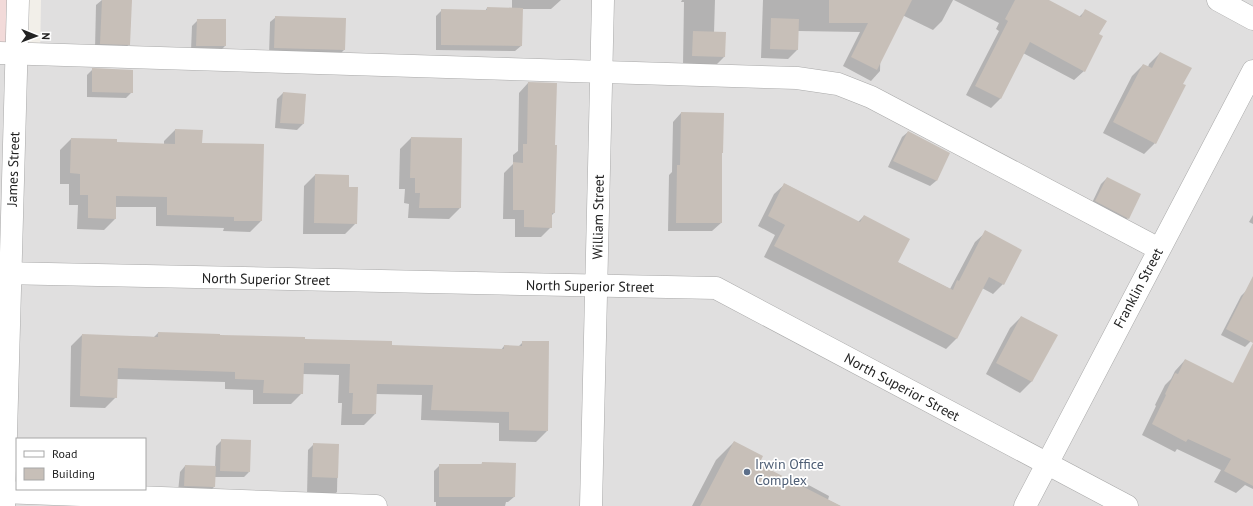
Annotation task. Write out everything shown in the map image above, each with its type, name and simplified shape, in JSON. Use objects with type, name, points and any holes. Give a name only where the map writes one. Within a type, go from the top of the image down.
[{"type":"street","name":"James Street","points":[[3,497],[8,54],[18,0]]},
{"type":"street","name":"William Street","points":[[591,506],[603,0]]},
{"type":"street","points":[[1218,0],[1253,19]]},
{"type":"street","points":[[8,54],[797,78],[838,84],[871,97],[1159,249]]},
{"type":"street","name":"Franklin Street","points":[[1025,506],[1253,71]]},
{"type":"street","name":"North Superior Street","points":[[5,273],[716,288],[1127,506]]},
{"type":"street","points":[[3,497],[376,506]]},
{"type":"shaded area","points":[[0,0],[18,0],[16,54],[0,53]]},
{"type":"shaded area","points":[[41,0],[1253,0],[1253,506],[0,506],[0,60],[40,62]]},
{"type":"building","points":[[102,0],[132,0],[130,45],[100,44]]},
{"type":"building","points":[[829,0],[912,0],[877,70],[851,57],[868,23],[829,23]]},
{"type":"building","points":[[1015,0],[1049,0],[1081,17],[1085,9],[1107,21],[1099,34],[1103,36],[1085,72],[1030,42],[1001,99],[975,86],[1008,21],[1005,19]]},
{"type":"building","points":[[487,7],[523,8],[522,46],[441,45],[441,9],[487,10]]},
{"type":"building","points":[[275,16],[346,18],[345,50],[274,48]]},
{"type":"building","points":[[771,18],[799,19],[798,50],[770,49]]},
{"type":"building","points":[[197,19],[226,19],[226,46],[196,46]]},
{"type":"building","points":[[693,31],[726,32],[725,57],[692,56]]},
{"type":"building","points":[[1160,52],[1192,68],[1183,84],[1186,85],[1156,144],[1113,122],[1143,64],[1152,68]]},
{"type":"building","points":[[92,68],[133,70],[133,93],[92,92]]},
{"type":"building","points":[[528,82],[557,83],[555,213],[552,213],[552,228],[524,227],[524,210],[513,210],[513,162],[523,163],[523,144],[527,144]]},
{"type":"building","points":[[283,92],[306,94],[304,124],[280,123]]},
{"type":"building","points":[[681,112],[724,113],[722,153],[722,223],[676,223],[677,165],[680,165]]},
{"type":"building","points":[[175,129],[203,130],[202,143],[264,144],[262,221],[234,221],[234,217],[167,215],[167,197],[116,196],[116,219],[88,218],[88,195],[80,195],[80,174],[70,173],[71,138],[117,139],[117,142],[175,144]]},
{"type":"building","points":[[908,131],[950,153],[937,181],[893,161]]},
{"type":"building","points":[[411,137],[462,138],[461,208],[419,208],[420,193],[415,193],[415,178],[410,178]]},
{"type":"building","points":[[315,174],[349,175],[349,187],[358,187],[357,224],[314,223]]},
{"type":"building","points":[[1107,177],[1141,194],[1129,219],[1095,201]]},
{"type":"building","points":[[784,183],[860,222],[864,215],[910,239],[898,262],[953,290],[985,230],[1022,250],[1004,285],[989,277],[957,339],[774,246],[785,225],[768,216]]},
{"type":"building","points":[[1253,276],[1253,343],[1226,329]]},
{"type":"building","points":[[1021,316],[1058,335],[1032,382],[996,363]]},
{"type":"building","points":[[158,332],[305,337],[305,339],[392,341],[392,345],[504,349],[504,345],[522,346],[522,341],[549,341],[548,431],[509,430],[509,412],[431,410],[433,385],[377,384],[376,414],[352,414],[353,393],[349,393],[350,364],[304,363],[303,394],[263,393],[264,380],[235,379],[235,372],[118,368],[117,398],[80,396],[82,334],[158,337]]},
{"type":"building","points":[[1253,343],[1253,486],[1224,471],[1231,459],[1188,439],[1186,442],[1152,424],[1175,373],[1178,374],[1185,359],[1233,383]]},
{"type":"building","points":[[221,439],[251,440],[250,472],[220,471]]},
{"type":"building","name":"Irwin Office Complex","points":[[734,441],[763,456],[759,464],[841,506],[700,506]]},
{"type":"building","points":[[313,443],[339,444],[338,478],[312,477]]},
{"type":"building","points":[[482,462],[516,463],[515,497],[439,497],[439,464],[482,464]]},
{"type":"building","points":[[185,465],[216,466],[215,487],[184,486]]},
{"type":"place","name":"Irwin Office Complex","points":[[747,472]]}]
